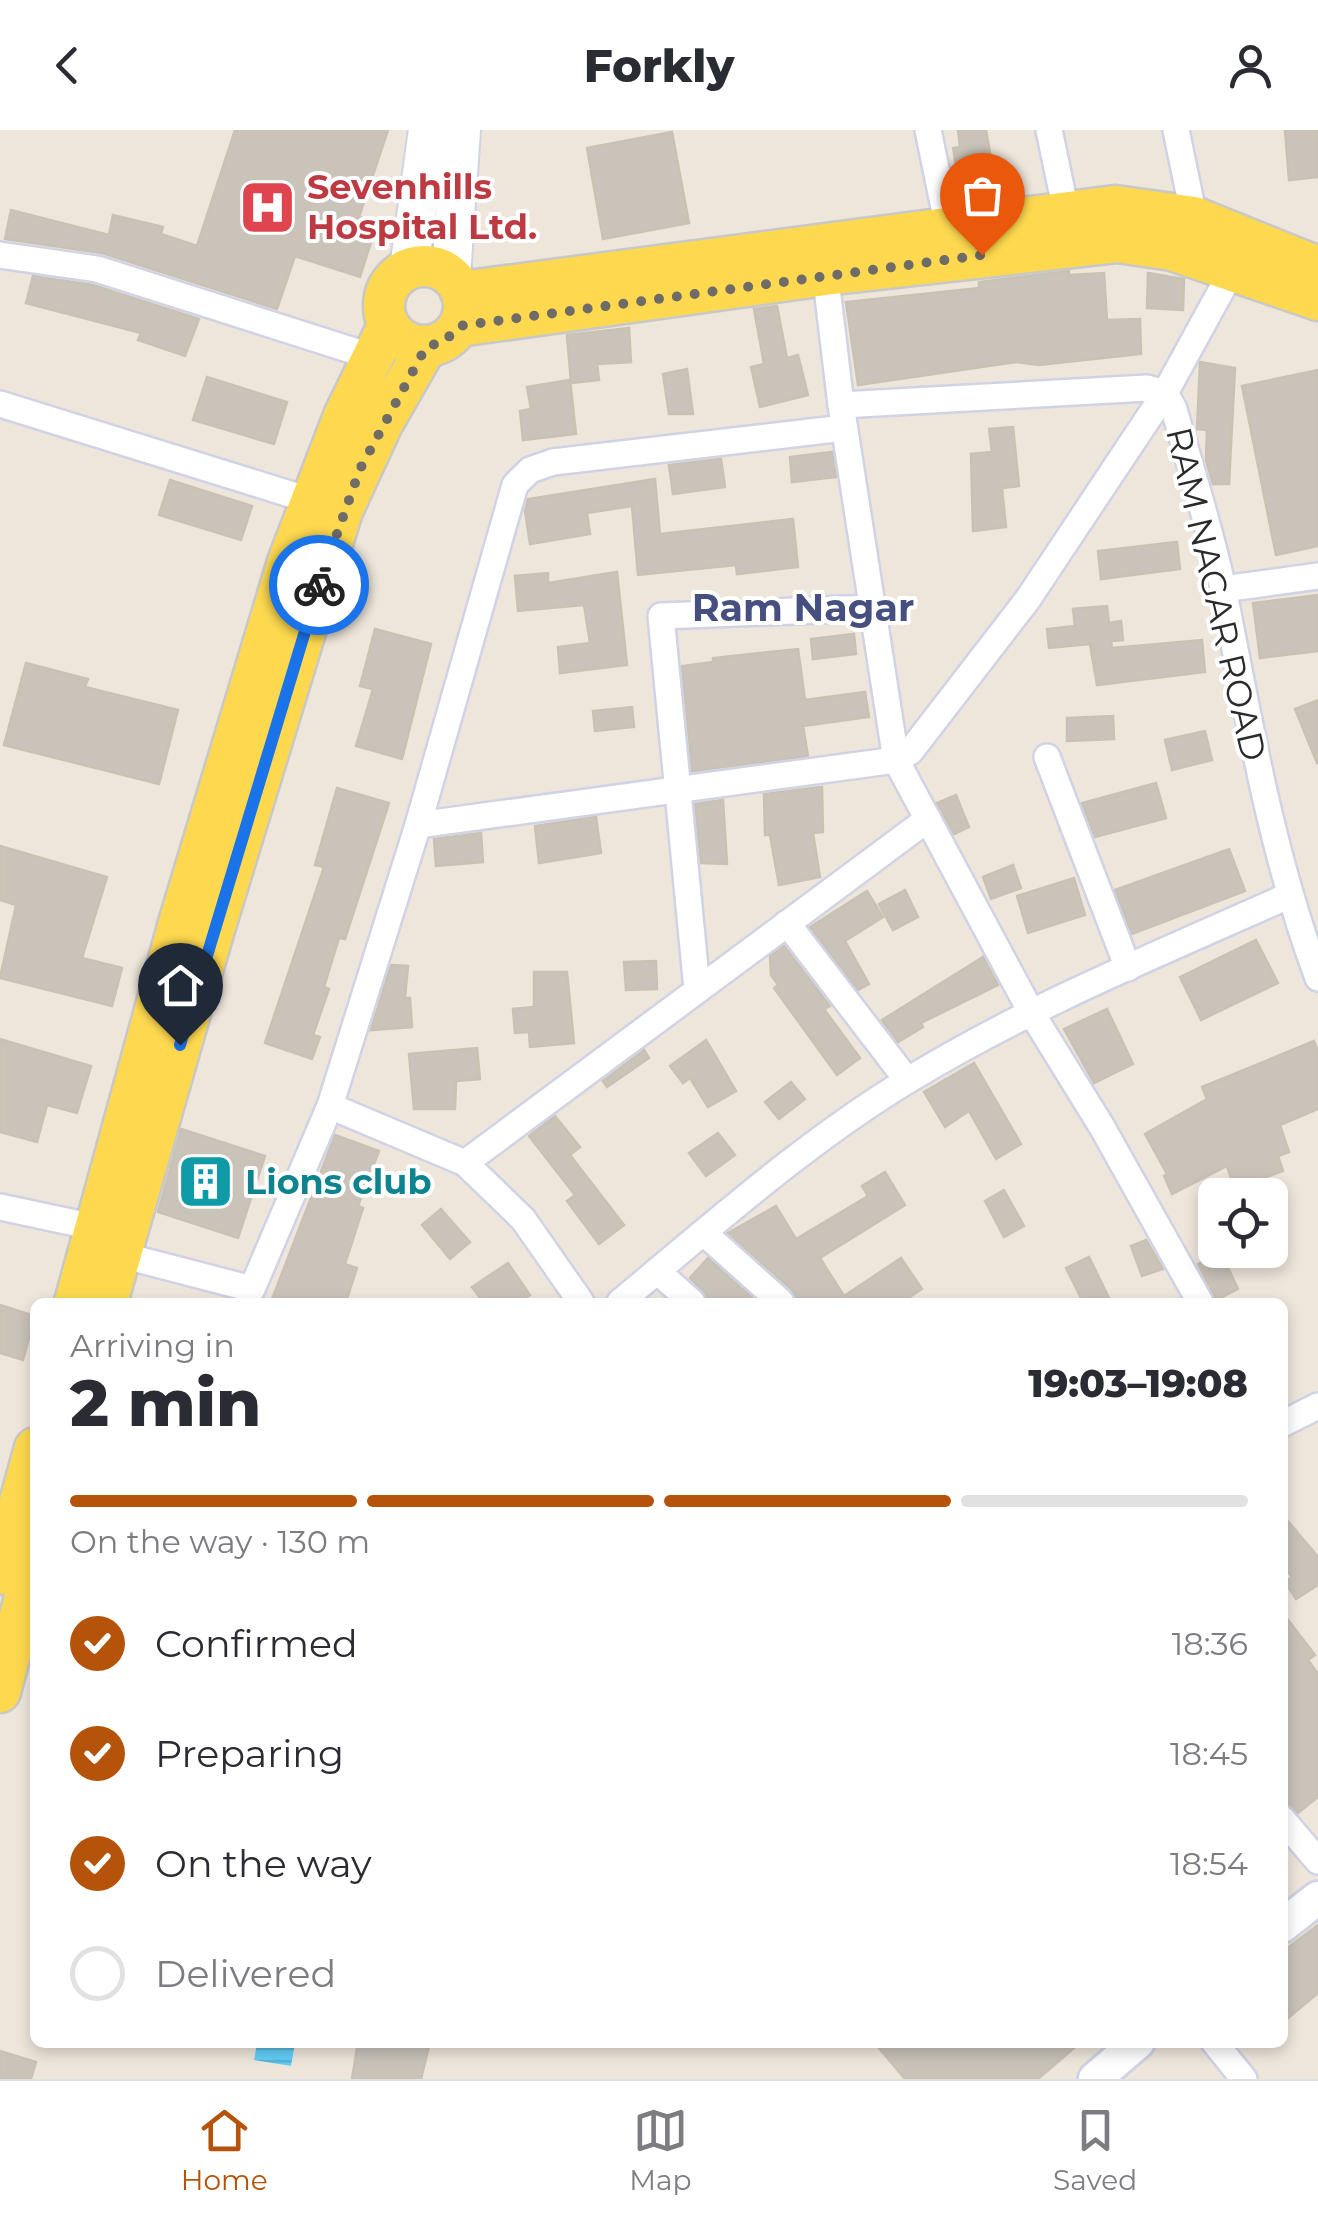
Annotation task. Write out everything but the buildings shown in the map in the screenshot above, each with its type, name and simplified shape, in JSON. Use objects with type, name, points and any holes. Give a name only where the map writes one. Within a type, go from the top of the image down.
[{"type":"main road","points":[[409,269],[417,186],[428,130]]},
{"type":"main road","points":[[78,1298],[109,1241],[342,511],[382,424],[449,310],[461,130]]},
{"type":"main road","points":[[824,259],[948,226],[1131,207],[1194,218],[1318,267]]},
{"type":"main road","points":[[380,342],[411,344],[449,310],[824,259],[1118,242],[1172,250],[1318,300]]},
{"type":"main road","points":[[108,1298],[109,1241],[179,923],[310,500],[380,342],[386,293],[409,269],[424,266],[449,310]]},
{"type":"main road","points":[[0,1574],[30,1466]]},
{"type":"main road","points":[[11,1666],[30,1581]]},
{"type":"street","points":[[928,130],[948,226]]},
{"type":"street","points":[[1049,130],[1066,211]]},
{"type":"street","points":[[1176,130],[1194,218]]},
{"type":"street","points":[[0,256],[96,269],[380,342]]},
{"type":"street","points":[[824,259],[842,417],[896,760],[1030,1012],[1110,1142],[1198,1298]]},
{"type":"street","points":[[418,825],[896,760],[922,741],[1028,599],[1164,392],[1233,269]]},
{"type":"street","name":"RAM NAGAR ROAD","points":[[109,1241],[252,1289],[330,1106],[418,825],[515,485],[530,470],[553,462],[842,417],[1147,388],[1164,392],[1174,409],[1223,589],[1253,755],[1288,896],[1318,978]]},
{"type":"street","points":[[0,404],[310,500]]},
{"type":"street","points":[[1223,589],[1318,576]]},
{"type":"street","points":[[697,989],[674,790],[660,616],[871,608]]},
{"type":"street","points":[[1046,756],[1128,968]]},
{"type":"street","points":[[465,1163],[928,819]]},
{"type":"street","points":[[625,1298],[704,1233],[907,1080],[1030,1012],[1288,896]]},
{"type":"street","points":[[786,923],[907,1080]]},
{"type":"street","points":[[330,1106],[465,1163],[523,1219],[579,1298]]},
{"type":"street","points":[[0,1206],[109,1241]]},
{"type":"street","points":[[704,1233],[777,1298]]},
{"type":"street","points":[[658,1272],[687,1298]]},
{"type":"street","points":[[1288,1421],[1318,1406]]},
{"type":"street","points":[[1288,1827],[1318,1861]]},
{"type":"street","points":[[1288,1921],[1318,1898]]},
{"type":"street","points":[[1095,2079],[1131,2048]]},
{"type":"street","points":[[1219,2048],[1244,2079]]},
{"type":"water","points":[[256,2048],[294,2048],[291,2066],[254,2060]]},
{"type":"way so far","points":[[319,585],[342,511],[382,424],[426,347],[445,341],[459,326],[982,255]]},
{"type":"place","name":"Sevenhills Hospital Ltd.","points":[[268,207]]},
{"type":"place","name":"Lions club","points":[[206,1182]]},
{"type":"district","name":"Ram Nagar","points":[[803,608]]},
{"type":"route","points":[[180,1045],[319,585]]}]
